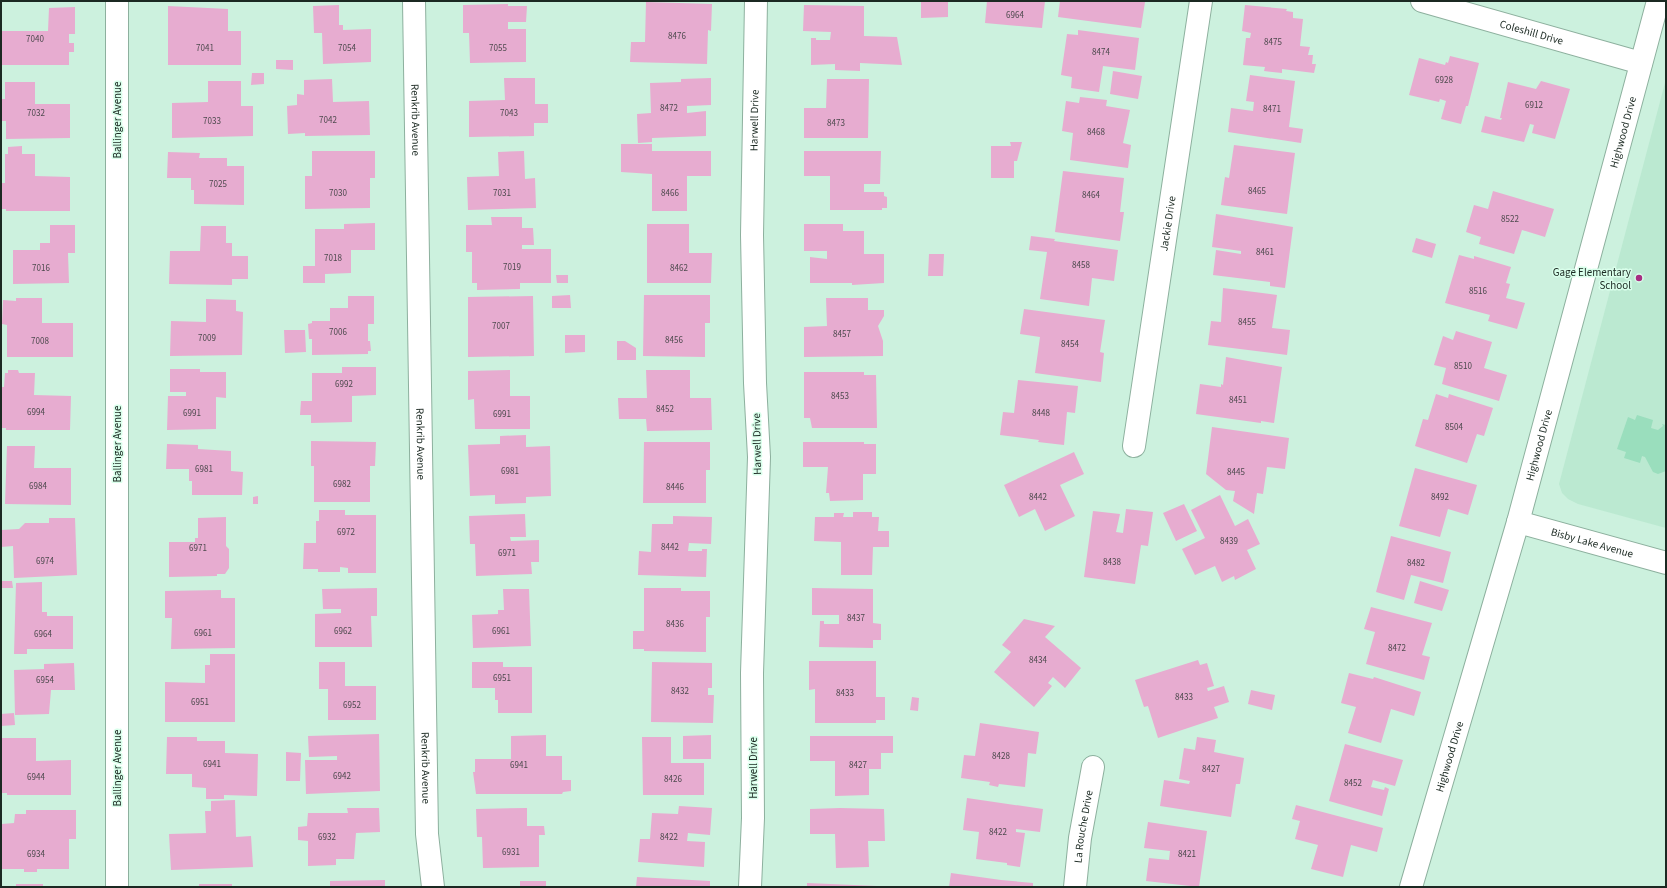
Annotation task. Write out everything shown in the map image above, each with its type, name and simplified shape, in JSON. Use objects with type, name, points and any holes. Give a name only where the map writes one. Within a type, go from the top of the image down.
[{"type":"street","name":"Ballinger Avenue","points":[[117,1],[117,887]]},
{"type":"street","name":"Renkrib Avenue","points":[[414,1],[427,827],[433,887]]},
{"type":"street","name":"Harwell Drive","points":[[750,887],[753,818],[752,674],[759,457],[755,383],[752,235],[756,1]]},
{"type":"street","name":"Jackie Drive","points":[[1134,446],[1201,1]]},
{"type":"street","name":"Coleshill Drive","points":[[1422,1],[1641,63]]},
{"type":"street","name":"Highwood Drive","points":[[1411,887],[1518,522],[1658,1]]},
{"type":"street","name":"Bisby Lake Avenue","points":[[1518,522],[1666,563]]},
{"type":"street","name":"La Rouche Drive","points":[[1075,887],[1080,838],[1093,767]]},
{"type":"shaded area","name":"Gage Elementary School","points":[[1666,79],[1666,528],[1578,504],[1568,499],[1562,493],[1559,484]]},
{"type":"shaded area","points":[[1637,415],[1653,420],[1651,428],[1658,430],[1663,426],[1662,424],[1666,425],[1666,471],[1658,474],[1653,472],[1645,457],[1642,456],[1640,463],[1624,458],[1626,452],[1617,449],[1628,417],[1635,420]]},
{"type":"building","points":[[921,1],[948,1],[948,17],[921,18]]},
{"type":"building","points":[[987,1],[1045,1],[1042,28],[985,23]]},
{"type":"building","points":[[1060,1],[1145,2],[1141,28],[1058,17]]},
{"type":"building","points":[[646,2],[712,4],[711,31],[708,30],[707,64],[630,62],[631,42],[645,42]]},
{"type":"building","points":[[508,4],[508,6],[527,6],[526,22],[508,22],[508,29],[526,29],[526,62],[470,63],[469,33],[463,33],[463,5]]},
{"type":"building","points":[[339,5],[339,25],[343,25],[343,30],[371,29],[371,62],[323,64],[322,33],[314,33],[313,6]]},
{"type":"building","points":[[804,5],[864,6],[864,36],[897,37],[902,65],[860,63],[860,71],[835,70],[835,64],[811,65],[811,38],[816,38],[816,40],[830,40],[831,32],[803,31]]},
{"type":"building","points":[[1245,5],[1287,9],[1286,11],[1293,12],[1293,18],[1303,19],[1300,46],[1310,47],[1308,55],[1313,55],[1312,64],[1316,64],[1314,73],[1282,69],[1282,73],[1264,71],[1265,67],[1243,65],[1246,38],[1250,38],[1251,33],[1242,31]]},
{"type":"building","points":[[168,6],[228,9],[228,31],[241,31],[241,65],[168,65]]},
{"type":"building","points":[[75,7],[75,34],[69,34],[69,43],[74,43],[74,52],[69,52],[69,65],[1,65],[1,31],[48,31],[49,8]]},
{"type":"building","points":[[1078,30],[1139,38],[1135,70],[1103,66],[1099,92],[1071,88],[1072,77],[1061,75],[1067,34],[1078,35]]},
{"type":"building","points":[[1450,56],[1479,63],[1468,106],[1466,106],[1461,124],[1441,119],[1446,101],[1440,99],[1439,102],[1409,95],[1419,58],[1445,65],[1446,62],[1448,63]]},
{"type":"building","points":[[276,60],[293,60],[293,70],[276,69]]},
{"type":"building","points":[[1113,71],[1142,76],[1138,99],[1110,94]]},
{"type":"building","points":[[252,73],[264,73],[264,84],[251,85]]},
{"type":"building","points":[[1250,75],[1295,81],[1289,127],[1303,129],[1301,143],[1228,132],[1231,108],[1253,111],[1254,102],[1246,101]]},
{"type":"building","points":[[504,78],[535,78],[535,104],[548,104],[548,123],[534,123],[534,136],[469,137],[469,101],[505,100]]},
{"type":"building","points":[[711,78],[711,105],[687,106],[687,113],[706,111],[706,136],[652,138],[652,142],[638,143],[637,114],[651,113],[650,83],[681,82],[681,79]]},
{"type":"building","points":[[332,79],[333,102],[369,101],[370,135],[305,136],[305,133],[288,134],[287,106],[297,105],[297,94],[304,95],[304,80]]},
{"type":"building","points":[[827,79],[869,79],[868,138],[804,138],[804,108],[826,108]]},
{"type":"building","points":[[208,81],[241,81],[241,106],[253,106],[253,136],[172,138],[172,103],[208,102]]},
{"type":"building","points":[[1541,81],[1570,89],[1555,139],[1532,133],[1534,125],[1530,124],[1524,142],[1481,132],[1485,116],[1501,120],[1502,118],[1500,118],[1508,82],[1536,89]]},
{"type":"building","points":[[5,82],[35,82],[35,104],[70,104],[70,138],[6,139],[6,121],[1,121],[1,99],[5,99]]},
{"type":"building","points":[[1080,97],[1107,100],[1106,106],[1130,110],[1123,143],[1131,145],[1128,168],[1070,160],[1073,133],[1062,131],[1066,101],[1079,103]]},
{"type":"building","points":[[1010,142],[1022,142],[1017,161],[1014,161],[1014,178],[991,178],[991,146],[1011,146]]},
{"type":"building","points":[[621,144],[652,144],[652,151],[711,151],[711,176],[687,176],[687,211],[652,211],[652,174],[621,172]]},
{"type":"building","points":[[1234,145],[1295,153],[1287,214],[1221,205],[1225,177],[1229,178]]},
{"type":"building","points":[[22,146],[22,154],[35,154],[35,176],[70,177],[70,211],[6,211],[6,209],[1,209],[1,183],[5,183],[5,154],[8,154],[8,147]]},
{"type":"building","points":[[312,151],[375,151],[375,178],[370,178],[370,208],[305,209],[305,176],[312,176]]},
{"type":"building","points":[[524,151],[525,179],[535,178],[536,208],[468,210],[467,177],[499,176],[498,152]]},
{"type":"building","points":[[804,151],[881,151],[880,184],[864,184],[864,192],[884,192],[884,196],[887,197],[887,208],[882,208],[882,210],[830,210],[830,176],[804,176]]},
{"type":"building","points":[[168,152],[200,153],[199,158],[227,158],[227,166],[244,166],[244,205],[194,204],[194,190],[191,190],[191,178],[167,178]]},
{"type":"building","points":[[1063,171],[1124,178],[1120,212],[1124,212],[1120,241],[1055,232]]},
{"type":"building","points":[[1493,191],[1554,209],[1545,237],[1522,230],[1514,254],[1479,244],[1481,237],[1466,232],[1474,205],[1488,209]]},
{"type":"building","points":[[1216,214],[1293,227],[1285,288],[1270,286],[1270,282],[1213,275],[1216,250],[1241,254],[1241,251],[1212,247]]},
{"type":"building","points":[[491,217],[522,217],[522,228],[533,228],[534,245],[522,245],[522,249],[551,249],[551,283],[520,283],[520,289],[477,290],[477,283],[472,283],[472,252],[466,252],[466,225],[492,225]]},
{"type":"building","points":[[375,223],[375,250],[351,250],[351,273],[325,274],[325,283],[303,283],[303,266],[315,266],[315,229],[344,229],[344,224]]},
{"type":"building","points":[[647,224],[689,224],[689,253],[712,253],[711,283],[647,283]]},
{"type":"building","points":[[804,224],[843,224],[843,231],[864,231],[864,254],[884,254],[884,283],[852,285],[852,283],[810,283],[810,257],[827,259],[827,251],[804,251]]},
{"type":"building","points":[[50,225],[75,225],[75,253],[68,253],[69,283],[13,284],[13,250],[40,250],[40,243],[50,243]]},
{"type":"building","points":[[201,226],[226,226],[226,243],[232,243],[232,256],[248,256],[248,279],[232,279],[232,285],[169,284],[170,251],[200,251]]},
{"type":"building","points":[[1031,236],[1055,239],[1054,241],[1118,250],[1114,281],[1092,278],[1089,306],[1040,299],[1047,252],[1029,250]]},
{"type":"building","points":[[1416,238],[1436,244],[1432,258],[1412,252]]},
{"type":"building","points":[[929,254],[944,254],[943,276],[928,276]]},
{"type":"building","points":[[1459,255],[1474,259],[1474,256],[1511,267],[1506,283],[1510,284],[1506,298],[1525,303],[1517,329],[1488,321],[1490,315],[1445,303]]},
{"type":"building","points":[[556,275],[568,275],[568,283],[557,283]]},
{"type":"building","points":[[1223,288],[1277,295],[1272,328],[1290,330],[1287,355],[1208,345],[1211,321],[1221,322]]},
{"type":"building","points":[[570,295],[571,308],[552,308],[552,296]]},
{"type":"building","points":[[644,295],[710,295],[710,323],[705,323],[705,357],[643,356]]},
{"type":"building","points":[[348,296],[374,296],[374,324],[368,324],[368,341],[370,341],[371,351],[368,351],[368,354],[312,355],[312,339],[309,339],[308,324],[312,323],[312,321],[330,321],[330,308],[348,308]]},
{"type":"building","points":[[533,296],[534,356],[468,357],[468,297]]},
{"type":"building","points":[[16,298],[42,298],[42,323],[73,323],[73,357],[7,357],[7,325],[2,324],[3,300],[16,301]]},
{"type":"building","points":[[826,298],[868,298],[868,310],[884,310],[884,316],[878,326],[883,341],[883,356],[804,357],[804,327],[827,326]]},
{"type":"building","points":[[206,299],[236,300],[236,311],[243,312],[242,355],[170,356],[171,321],[206,322]]},
{"type":"building","points":[[1024,309],[1105,320],[1100,352],[1104,353],[1101,382],[1035,373],[1040,337],[1020,334]]},
{"type":"building","points":[[284,330],[305,330],[306,352],[285,353]]},
{"type":"building","points":[[1456,331],[1492,342],[1484,368],[1507,375],[1499,401],[1442,384],[1446,368],[1434,365],[1443,336],[1453,340]]},
{"type":"building","points":[[565,335],[585,335],[585,352],[565,353]]},
{"type":"building","points":[[617,341],[625,341],[636,348],[636,360],[617,360]]},
{"type":"building","points":[[1226,357],[1282,367],[1274,423],[1261,421],[1261,423],[1196,414],[1200,384],[1221,387],[1221,384],[1223,385]]},
{"type":"building","points":[[342,367],[376,367],[376,395],[352,396],[352,422],[311,423],[311,415],[300,415],[301,401],[312,401],[312,373],[342,373]]},
{"type":"building","points":[[170,369],[200,369],[200,372],[226,372],[226,398],[216,397],[216,429],[167,430],[168,396],[186,396],[186,392],[170,392]]},
{"type":"building","points":[[8,370],[18,370],[19,373],[35,373],[34,395],[71,396],[70,430],[6,430],[6,428],[1,428],[1,387],[4,387],[5,373],[8,373]]},
{"type":"building","points":[[510,370],[510,396],[530,396],[530,429],[475,429],[474,399],[468,400],[468,371]]},
{"type":"building","points":[[646,370],[690,370],[690,398],[711,398],[712,430],[647,431],[646,419],[619,419],[618,398],[647,398]]},
{"type":"building","points":[[804,372],[864,372],[864,375],[876,375],[877,428],[812,428],[810,418],[804,418]]},
{"type":"building","points":[[1018,380],[1078,386],[1075,413],[1067,412],[1064,445],[1000,435],[1003,412],[1014,413]]},
{"type":"building","points":[[1436,394],[1448,398],[1449,394],[1493,408],[1484,436],[1477,434],[1467,463],[1415,446],[1423,419],[1428,420]]},
{"type":"building","points":[[1212,427],[1289,438],[1285,469],[1267,467],[1263,494],[1257,493],[1254,514],[1233,501],[1235,491],[1226,490],[1206,474]]},
{"type":"building","points":[[526,435],[526,447],[550,446],[551,496],[526,497],[526,503],[495,504],[495,495],[470,496],[468,445],[500,444],[500,436]]},
{"type":"building","points":[[311,441],[376,442],[375,466],[370,466],[370,502],[314,502],[314,466],[311,466]]},
{"type":"building","points":[[644,442],[710,442],[710,470],[706,470],[706,503],[643,503]]},
{"type":"building","points":[[803,442],[864,442],[864,444],[876,444],[876,474],[863,474],[863,500],[830,501],[829,493],[826,493],[828,467],[803,467]]},
{"type":"building","points":[[167,444],[198,445],[198,449],[231,451],[231,471],[243,472],[242,495],[192,495],[192,481],[189,481],[189,469],[166,469]]},
{"type":"building","points":[[7,446],[35,446],[34,468],[71,468],[71,505],[5,504]]},
{"type":"building","points":[[1074,452],[1084,474],[1060,485],[1075,516],[1045,531],[1035,509],[1019,517],[1004,485]]},
{"type":"building","points":[[1415,468],[1477,485],[1468,515],[1448,509],[1440,537],[1399,526]]},
{"type":"building","points":[[1220,495],[1235,526],[1248,519],[1260,544],[1247,550],[1256,569],[1235,580],[1234,576],[1222,582],[1215,566],[1195,575],[1182,549],[1205,538],[1191,510]]},
{"type":"building","points":[[258,496],[258,504],[253,504],[253,497]]},
{"type":"building","points":[[1184,504],[1197,531],[1176,541],[1163,513]]},
{"type":"building","points":[[1126,509],[1153,512],[1148,546],[1141,545],[1135,584],[1084,577],[1093,511],[1120,514],[1116,532],[1123,533]]},
{"type":"building","points":[[319,510],[345,510],[345,515],[376,515],[376,573],[348,573],[348,568],[340,567],[340,572],[318,572],[318,569],[303,569],[304,543],[316,543],[316,521],[319,521]]},
{"type":"building","points":[[853,512],[872,512],[872,517],[879,517],[878,531],[889,531],[889,547],[873,547],[872,575],[841,575],[841,542],[814,541],[815,517],[834,517],[834,513],[844,513],[843,517],[853,517]]},
{"type":"building","points":[[525,514],[526,537],[510,537],[511,541],[539,540],[539,562],[531,562],[532,574],[476,576],[475,544],[470,544],[469,516]]},
{"type":"building","points":[[673,516],[712,517],[711,544],[689,543],[688,551],[702,551],[702,549],[707,549],[706,577],[638,575],[639,551],[651,552],[652,524],[673,524]]},
{"type":"building","points":[[226,517],[226,546],[229,549],[229,568],[225,574],[217,574],[217,576],[169,577],[169,542],[195,542],[195,538],[198,538],[198,518]]},
{"type":"building","points":[[49,518],[75,518],[77,575],[14,578],[13,546],[1,547],[1,530],[19,529],[25,523],[49,523]]},
{"type":"building","points":[[1391,536],[1451,552],[1443,583],[1411,575],[1404,600],[1376,592]]},
{"type":"building","points":[[1,581],[12,581],[13,588],[1,588]]},
{"type":"building","points":[[1420,581],[1449,590],[1442,611],[1414,603]]},
{"type":"building","points":[[42,582],[42,612],[47,612],[47,616],[73,616],[73,649],[27,649],[27,654],[14,654],[16,583]]},
{"type":"building","points":[[377,588],[377,616],[371,616],[372,647],[315,647],[315,614],[341,613],[341,609],[323,609],[322,589]]},
{"type":"building","points":[[644,588],[681,588],[681,591],[710,591],[710,617],[706,617],[706,652],[644,651],[644,649],[633,649],[633,631],[644,631]]},
{"type":"building","points":[[812,588],[873,589],[873,623],[881,624],[881,640],[873,640],[873,648],[819,647],[820,621],[824,621],[824,624],[839,624],[839,615],[812,615]]},
{"type":"building","points":[[503,589],[529,589],[531,646],[473,648],[472,615],[498,614],[498,610],[504,610]]},
{"type":"building","points":[[221,590],[221,598],[235,598],[235,648],[171,649],[172,618],[165,618],[165,591]]},
{"type":"building","points":[[1371,607],[1432,623],[1422,655],[1430,657],[1424,680],[1366,664],[1375,632],[1364,629]]},
{"type":"building","points":[[1024,619],[1055,626],[1045,637],[1081,668],[1065,688],[1053,677],[1048,683],[1052,686],[1034,707],[994,672],[1011,652],[1002,645]]},
{"type":"building","points":[[210,654],[235,654],[235,722],[165,722],[165,682],[205,683],[205,665],[210,665]]},
{"type":"building","points":[[1198,660],[1200,665],[1207,663],[1214,686],[1207,688],[1208,691],[1224,686],[1229,702],[1214,707],[1218,718],[1158,738],[1148,706],[1144,707],[1135,680]]},
{"type":"building","points":[[809,661],[876,661],[876,697],[885,697],[885,720],[876,720],[876,723],[815,723],[815,689],[809,690]]},
{"type":"building","points":[[319,662],[345,662],[345,686],[376,686],[376,720],[328,720],[328,689],[319,689]]},
{"type":"building","points":[[472,662],[503,662],[503,667],[532,667],[532,713],[498,713],[498,700],[495,700],[495,688],[472,688]]},
{"type":"building","points":[[652,662],[712,663],[712,688],[708,688],[708,695],[714,695],[713,723],[651,722]]},
{"type":"building","points":[[74,663],[75,690],[51,690],[49,714],[15,715],[14,670],[44,669],[44,664]]},
{"type":"building","points":[[1349,673],[1373,679],[1374,677],[1421,692],[1414,716],[1391,709],[1381,743],[1348,733],[1356,707],[1341,703]]},
{"type":"building","points":[[1251,690],[1275,695],[1272,710],[1248,704]]},
{"type":"building","points":[[912,697],[919,698],[918,711],[910,710]]},
{"type":"building","points":[[14,713],[15,725],[1,726],[1,714]]},
{"type":"building","points":[[980,723],[1039,732],[1036,754],[1028,753],[1025,787],[999,784],[998,787],[989,785],[990,782],[961,778],[964,755],[975,756]]},
{"type":"building","points":[[379,734],[380,791],[306,794],[305,760],[337,760],[337,756],[309,757],[308,736]]},
{"type":"building","points":[[546,735],[546,756],[562,756],[562,780],[571,780],[571,791],[563,792],[562,794],[476,794],[473,772],[475,772],[475,759],[511,759],[511,736]]},
{"type":"building","points":[[711,735],[711,759],[683,759],[683,736]]},
{"type":"building","points":[[810,736],[893,736],[893,753],[881,753],[881,769],[869,769],[869,795],[835,796],[835,761],[810,761]]},
{"type":"building","points":[[167,737],[197,737],[197,741],[225,741],[225,753],[258,754],[257,796],[224,795],[224,799],[206,799],[206,788],[192,787],[192,774],[166,774]]},
{"type":"building","points":[[642,737],[671,737],[671,763],[704,763],[704,795],[643,795]]},
{"type":"building","points":[[1197,737],[1216,740],[1214,752],[1244,758],[1240,784],[1236,784],[1231,817],[1160,806],[1164,780],[1189,784],[1190,781],[1179,779],[1184,748],[1195,750]]},
{"type":"building","points":[[1,738],[36,738],[36,761],[71,760],[71,795],[7,795],[7,793],[1,793]]},
{"type":"building","points":[[1345,744],[1403,760],[1395,786],[1373,780],[1371,787],[1384,790],[1385,787],[1389,789],[1382,816],[1329,801]]},
{"type":"building","points":[[286,752],[301,753],[300,781],[286,781]]},
{"type":"building","points":[[967,798],[1043,809],[1040,832],[1016,829],[1016,832],[1025,833],[1020,867],[1007,865],[1007,863],[976,859],[979,832],[963,830]]},
{"type":"building","points":[[235,800],[236,837],[251,836],[253,867],[171,870],[169,834],[206,833],[205,811],[211,811],[211,801]]},
{"type":"building","points":[[1296,805],[1383,828],[1377,852],[1351,845],[1343,877],[1311,869],[1318,845],[1295,839],[1300,821],[1292,819]]},
{"type":"building","points":[[679,806],[712,808],[710,835],[688,833],[687,841],[705,842],[704,867],[638,862],[640,839],[650,839],[652,813],[678,814]]},
{"type":"building","points":[[347,808],[379,808],[380,832],[356,833],[354,859],[336,859],[336,865],[308,866],[308,841],[298,840],[298,827],[307,826],[308,813],[348,813]]},
{"type":"building","points":[[527,808],[527,826],[544,826],[545,835],[539,835],[539,867],[483,868],[482,837],[477,837],[476,809]]},
{"type":"building","points":[[810,809],[884,809],[885,841],[868,841],[869,867],[836,868],[835,834],[810,834]]},
{"type":"building","points":[[26,810],[76,810],[76,839],[69,839],[69,869],[37,869],[37,872],[24,872],[24,869],[2,869],[2,824],[14,823],[15,814],[26,814]]},
{"type":"building","points":[[1148,822],[1207,831],[1199,887],[1146,881],[1149,858],[1169,860],[1170,851],[1144,848]]},
{"type":"building","points":[[951,873],[1033,883],[1033,887],[949,887]]},
{"type":"building","points":[[637,877],[710,881],[710,887],[636,887]]},
{"type":"building","points":[[385,880],[385,887],[330,887],[330,881]]},
{"type":"building","points":[[520,881],[546,881],[546,887],[520,887]]},
{"type":"building","points":[[807,883],[877,886],[877,887],[807,887]]},
{"type":"building","points":[[16,884],[43,884],[43,887],[16,887]]},
{"type":"building","points":[[199,884],[232,884],[232,887],[199,887]]},
{"type":"place","name":"Gage Elementary School","points":[[1639,278]]}]
